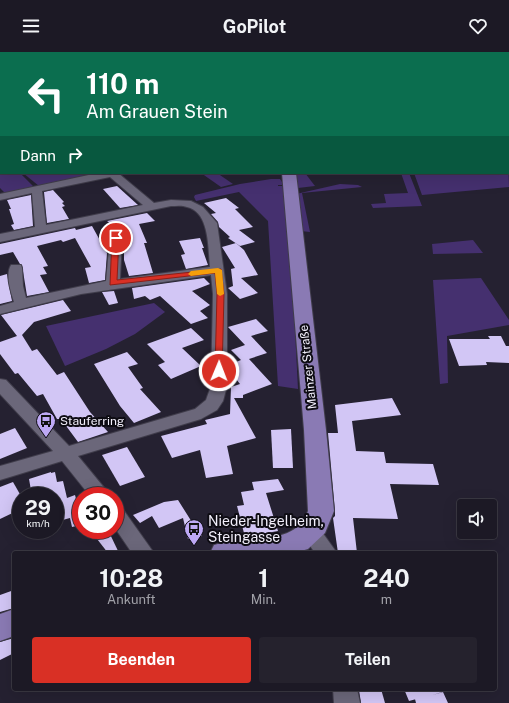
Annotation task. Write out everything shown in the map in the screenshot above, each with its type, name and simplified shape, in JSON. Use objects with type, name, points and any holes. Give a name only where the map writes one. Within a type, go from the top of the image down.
[{"type":"main road","name":"Mainzer Straße","points":[[289,174],[315,430],[321,510],[316,526],[310,531]]},
{"type":"main road","points":[[240,551],[286,545],[298,541],[310,531]]},
{"type":"main road","points":[[0,628],[12,623]]},
{"type":"street","points":[[0,197],[112,174],[153,208]]},
{"type":"street","points":[[37,190],[41,231]]},
{"type":"street","points":[[0,238],[41,231],[171,203],[187,203],[199,209],[211,223],[220,294],[219,386],[217,399],[212,406],[201,413],[180,420],[0,473]]},
{"type":"street","points":[[113,283],[116,238]]},
{"type":"street","points":[[16,268],[16,286],[21,304]]},
{"type":"street","points":[[0,310],[113,283],[218,270]]},
{"type":"street","points":[[0,384],[66,454],[94,487]]},
{"type":"street","points":[[124,525],[143,551]]},
{"type":"street","points":[[310,531],[325,551]]},
{"type":"street","points":[[345,691],[347,703]]},
{"type":"shaded area","points":[[0,174],[21,174],[35,188],[6,194],[0,188]]},
{"type":"shaded area","points":[[24,174],[98,174],[39,186]]},
{"type":"shaded area","points":[[202,174],[218,174],[233,184],[221,187]]},
{"type":"shaded area","points":[[295,174],[306,174],[315,186],[298,188]]},
{"type":"shaded area","points":[[401,174],[409,174],[422,206],[373,208],[371,204],[386,203],[384,194],[408,193]]},
{"type":"shaded area","points":[[414,174],[509,174],[509,187],[422,195]]},
{"type":"shaded area","points":[[280,179],[284,185],[278,186],[285,186],[290,232],[298,389],[278,386],[268,221],[239,192],[196,201],[194,197],[195,195],[240,184]]},
{"type":"shaded area","points":[[340,184],[358,185],[362,187],[302,193],[310,232],[301,231],[296,194]]},
{"type":"shaded area","points":[[473,240],[483,253],[433,254],[432,244]]},
{"type":"shaded area","points":[[481,278],[509,320],[509,325],[447,336],[448,383],[440,384],[433,280]]},
{"type":"shaded area","points":[[154,303],[165,312],[135,334],[106,349],[65,366],[46,326]]},
{"type":"building","points":[[117,186],[138,205],[120,208],[103,189]]},
{"type":"building","points":[[53,190],[64,202],[62,203],[65,206],[62,207],[69,219],[47,223],[44,192]]},
{"type":"building","points":[[31,195],[33,226],[14,230],[11,225],[14,224],[9,209],[11,209],[7,200]]},
{"type":"building","points":[[226,198],[239,208],[235,209],[253,227],[239,230],[255,242],[240,246],[228,238],[230,237],[219,227],[218,222],[211,214],[216,213],[204,203]]},
{"type":"building","points":[[147,213],[155,221],[139,224],[147,243],[144,243],[153,273],[129,276],[124,260],[124,238],[117,229],[107,221]]},
{"type":"building","points":[[92,226],[107,253],[105,280],[89,283],[85,268],[91,267],[75,238],[63,242],[61,240],[37,246],[48,266],[43,267],[47,274],[40,275],[49,292],[27,296],[22,265],[13,252],[0,255],[0,244],[75,228],[76,230]]},
{"type":"building","points":[[200,238],[208,265],[186,269],[181,255],[185,254],[179,241]]},
{"type":"building","points":[[236,243],[244,250],[258,275],[241,278],[258,293],[240,299],[228,288],[233,286],[231,269],[235,268],[222,247]]},
{"type":"building","points":[[7,274],[12,301],[0,304],[0,276]]},
{"type":"building","points":[[204,278],[210,284],[192,291],[210,305],[200,311],[208,318],[191,324],[160,296],[150,300],[145,296],[134,299],[132,288]]},
{"type":"building","points":[[114,291],[118,303],[109,305],[102,292]]},
{"type":"building","points":[[63,300],[71,311],[34,322],[22,335],[32,351],[37,349],[57,375],[64,372],[90,412],[108,432],[78,442],[61,419],[57,419],[43,394],[37,396],[18,373],[15,374],[0,354],[0,342],[17,336],[1,315]]},
{"type":"building","points":[[256,319],[268,331],[251,336],[267,353],[249,359],[272,384],[243,395],[243,398],[234,398],[256,438],[227,446],[233,474],[206,478],[200,450],[172,458],[161,436],[207,424],[205,420],[230,414],[231,387],[240,384],[232,374],[239,372],[231,364],[241,360],[231,350],[245,345],[228,327]]},
{"type":"building","points":[[191,328],[204,340],[182,348],[201,366],[171,379],[158,365],[165,362],[147,344]]},
{"type":"building","points":[[488,336],[501,336],[506,346],[509,346],[509,363],[486,362],[487,365],[459,366],[449,339],[490,339]]},
{"type":"building","points":[[127,352],[138,364],[128,367],[143,388],[140,389],[161,412],[134,423],[120,406],[94,364]]},
{"type":"building","points":[[392,398],[401,415],[352,421],[356,451],[384,452],[386,463],[433,464],[439,485],[390,484],[398,519],[353,518],[357,551],[338,551],[333,518],[335,516],[335,511],[328,433],[338,433],[335,405]]},
{"type":"building","points":[[15,428],[27,448],[0,459],[0,434]]},
{"type":"building","points":[[291,429],[293,468],[273,468],[271,430]]},
{"type":"building","points":[[127,447],[145,477],[120,486],[102,455]]},
{"type":"building","points":[[55,472],[57,482],[63,481],[67,498],[72,496],[72,527],[70,518],[64,520],[64,487],[30,487],[29,479]]},
{"type":"building","points":[[278,479],[284,490],[266,493],[278,531],[245,537],[237,506],[244,505],[241,492],[254,490],[252,482]]},
{"type":"building","points":[[13,482],[16,487],[12,487],[12,513],[0,519],[0,487]]},
{"type":"building","points":[[178,500],[195,527],[200,526],[202,536],[188,539],[183,518],[159,528],[152,516],[140,523],[133,515],[164,502]]},
{"type":"building","points":[[97,539],[112,539],[118,551],[106,551]]},
{"type":"building","points":[[12,591],[12,609],[0,612],[0,595]]},
{"type":"building","points":[[12,639],[12,654],[0,660],[0,642]]},
{"type":"building","points":[[359,691],[382,691],[385,703],[361,703]]},
{"type":"building","points":[[405,691],[442,691],[433,695],[443,692],[448,703],[416,703],[415,699],[409,701]]},
{"type":"slow traffic","points":[[191,274],[218,270],[220,294]]},
{"type":"place","name":"Stauferring","points":[[46,438]]},
{"type":"place","name":"Nieder-Ingelheim, Steingasse","points":[[194,546]]},
{"type":"route","points":[[116,238],[113,283],[218,270],[220,294],[219,371]]}]
